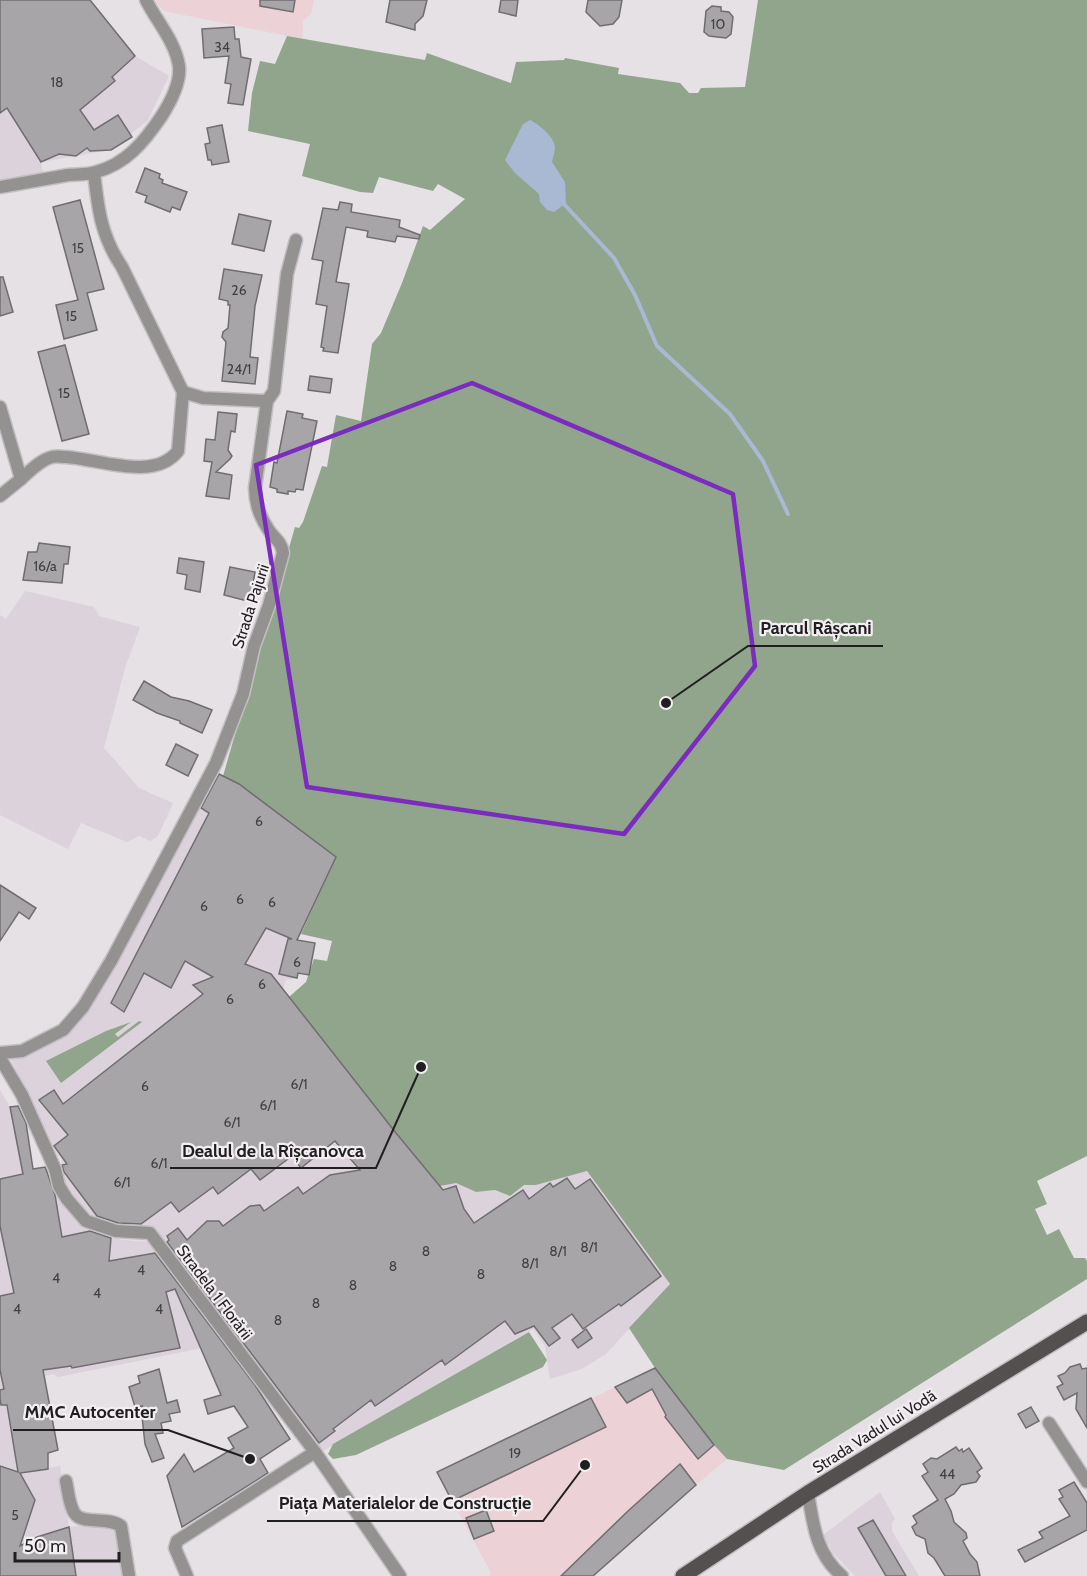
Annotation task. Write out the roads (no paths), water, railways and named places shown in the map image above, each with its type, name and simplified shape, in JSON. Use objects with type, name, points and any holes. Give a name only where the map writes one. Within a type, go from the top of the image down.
[{"type":"main road","name":"Strada Vadul lui Vodă","points":[[683,1576],[808,1492],[1087,1322]]},
{"type":"street","points":[[0,187],[78,173],[94,173],[127,157],[142,144],[167,108],[179,77],[178,60],[172,45],[148,5]]},
{"type":"street","points":[[0,496],[35,467],[52,457],[82,458],[132,467],[164,463],[178,451],[183,392],[122,267],[108,244],[99,218],[94,173]]},
{"type":"street","name":"Strada Pajurii","points":[[205,785],[243,694],[254,646],[282,562],[281,544],[269,532],[255,497],[267,401],[274,391],[287,274],[296,240]]},
{"type":"street","points":[[183,392],[203,398],[267,401]]},
{"type":"street","points":[[0,407],[21,479]]},
{"type":"street","name":"Stradela 1 Florării","points":[[205,785],[111,961],[83,1007],[63,1030],[22,1051],[0,1056],[22,1095],[56,1169],[59,1186],[67,1199],[86,1221],[117,1231],[150,1233],[315,1452],[399,1576]]},
{"type":"street","points":[[1050,1423],[1087,1482]]},
{"type":"street","points":[[187,1576],[175,1548],[177,1541],[315,1452]]},
{"type":"street","points":[[66,1481],[72,1508],[77,1516],[84,1519],[114,1522],[121,1526],[129,1576]]},
{"type":"street","points":[[808,1492],[816,1540],[831,1567],[842,1576]]},
{"type":"water","points":[[530,120],[541,127],[552,139],[555,147],[552,162],[565,182],[566,203],[554,212],[547,210],[540,202],[539,194],[515,173],[505,160],[523,124]]},
{"type":"waterway","points":[[563,203],[614,258],[635,295],[657,346],[730,414],[763,461],[788,514]]},
{"type":"place","name":"Parcul Râșcani","points":[[666,703]]},
{"type":"place","name":"Dealul de la Rîșcanovca","points":[[421,1067]]},
{"type":"place","name":"MMC Autocenter","points":[[250,1459]]},
{"type":"place","name":"Piața Materialelor de Construcție","points":[[585,1465]]}]
